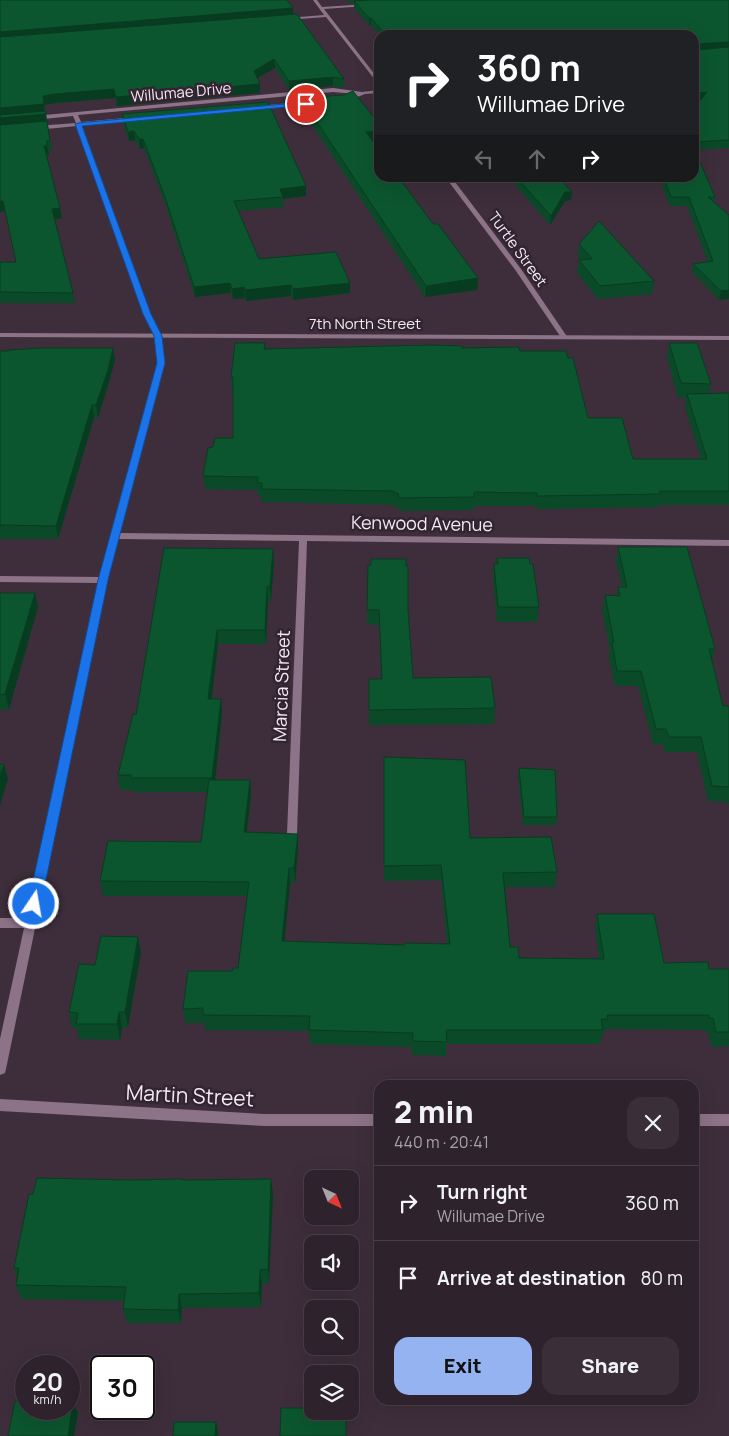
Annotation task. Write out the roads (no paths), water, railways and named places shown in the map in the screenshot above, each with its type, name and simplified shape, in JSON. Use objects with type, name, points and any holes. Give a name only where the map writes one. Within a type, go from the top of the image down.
[{"type":"street","points":[[315,0],[374,77]]},
{"type":"street","points":[[322,8],[371,4]]},
{"type":"street","points":[[276,20],[328,16]]},
{"type":"street","name":"Willumae Drive","points":[[28,118],[333,90],[364,93],[374,92]]},
{"type":"street","name":"Willumae Drive","points":[[334,102],[344,101],[364,93]]},
{"type":"street","name":"Willumae Drive","points":[[246,109],[324,102]]},
{"type":"street","points":[[0,1069],[103,580],[161,363],[158,336],[147,314],[75,114]]},
{"type":"street","name":"Willumae Drive","points":[[30,129],[147,118]]},
{"type":"street","name":"Turtle Street","points":[[452,182],[519,270],[564,338]]},
{"type":"street","name":"7th North Street","points":[[0,335],[729,338]]},
{"type":"street","name":"Kenwood Avenue","points":[[114,536],[729,543]]},
{"type":"street","name":"Marcia Street","points":[[292,834],[303,538]]},
{"type":"street","points":[[0,579],[103,580]]},
{"type":"street","points":[[0,923],[30,923]]},
{"type":"street","name":"Martin Street","points":[[0,1105],[266,1120],[374,1120]]},
{"type":"street","points":[[699,1120],[729,1120]]}]
